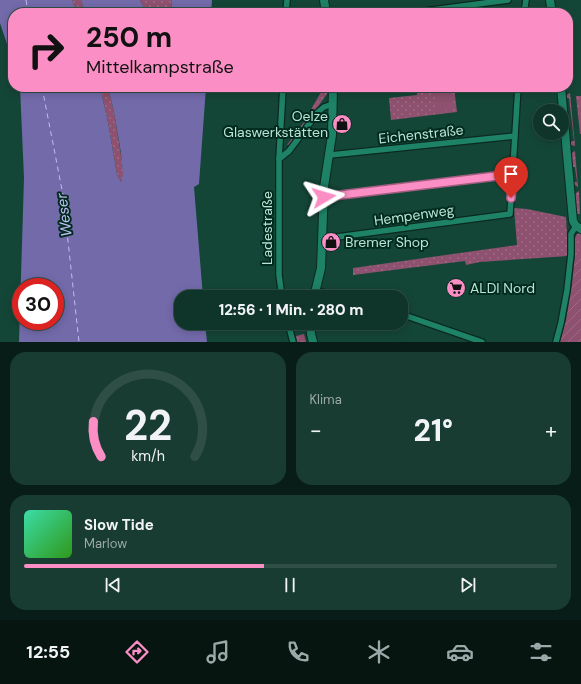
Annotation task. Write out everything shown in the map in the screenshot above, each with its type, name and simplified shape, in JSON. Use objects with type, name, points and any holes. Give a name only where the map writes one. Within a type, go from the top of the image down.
[{"type":"street","points":[[448,8],[508,0]]},
{"type":"street","name":"Ladestraße","points":[[281,290],[279,275],[279,159],[283,92]]},
{"type":"street","points":[[316,290],[321,268],[325,176],[330,155],[332,135],[333,92]]},
{"type":"street","points":[[324,197],[513,174],[518,92]]},
{"type":"street","points":[[556,342],[567,290],[571,254],[571,234],[579,227],[573,221],[561,92]]},
{"type":"street","points":[[279,159],[289,151],[318,112],[324,107],[333,104]]},
{"type":"street","name":"Eichenstraße","points":[[330,155],[515,136]]},
{"type":"street","name":"Hempenweg","points":[[322,239],[510,214],[513,174]]},
{"type":"street","points":[[408,316],[482,342]]},
{"type":"street","points":[[290,330],[293,342]]},
{"type":"street","points":[[311,330],[313,342]]},
{"type":"shaded area","points":[[72,0],[81,0],[83,8],[75,8]]},
{"type":"shaded area","points":[[140,0],[172,0],[171,8],[144,8]]},
{"type":"shaded area","points":[[101,92],[109,92],[114,112],[124,174],[121,182],[117,175]]},
{"type":"shaded area","points":[[321,92],[327,92],[291,144],[287,145],[304,122]]},
{"type":"shaded area","points":[[417,92],[455,92],[457,112],[391,120],[389,98],[417,95]]},
{"type":"shaded area","points":[[435,92],[451,92],[453,109],[437,111]]},
{"type":"shaded area","points":[[570,93],[575,146],[571,145],[569,142],[574,141],[569,98],[565,98]]},
{"type":"shaded area","points":[[576,96],[581,96],[581,134],[580,134]]},
{"type":"shaded area","points":[[575,151],[578,187],[573,182],[577,182],[575,167],[572,167],[570,156]]},
{"type":"shaded area","points":[[579,191],[580,214],[575,214],[575,195]]},
{"type":"shaded area","points":[[514,208],[527,209],[566,217],[568,256],[480,262],[466,265],[465,261],[353,275],[353,268],[517,245]]},
{"type":"shaded area","points":[[581,233],[581,253],[575,253],[575,238],[577,234]]},
{"type":"shaded area","points":[[575,253],[581,253],[581,342],[560,342],[566,320]]},
{"type":"shaded area","points":[[304,334],[306,342],[297,342],[296,336]]},
{"type":"water","points":[[0,0],[72,0],[75,8],[8,8],[8,47],[0,23]]},
{"type":"water","points":[[81,0],[140,0],[144,8],[83,8]]},
{"type":"water","points":[[172,0],[212,0],[211,8],[171,8]]},
{"type":"water","name":"Weser","points":[[20,92],[101,92],[117,175],[121,182],[123,174],[121,153],[109,92],[206,92],[199,184],[194,187],[202,290],[174,290],[174,330],[206,330],[207,342],[19,342],[19,330],[64,330],[64,278],[21,278],[24,178]]},
{"type":"ferry route","points":[[26,0],[27,8]]},
{"type":"ferry route","points":[[43,92],[63,195],[79,342]]},
{"type":"place","name":"Oelze Glaswerkstätten","points":[[342,124]]},
{"type":"place","name":"Bremer Shop","points":[[331,242]]},
{"type":"place","name":"ALDI Nord","points":[[456,288]]},
{"type":"route","points":[[324,197],[513,174],[511,198]]}]
